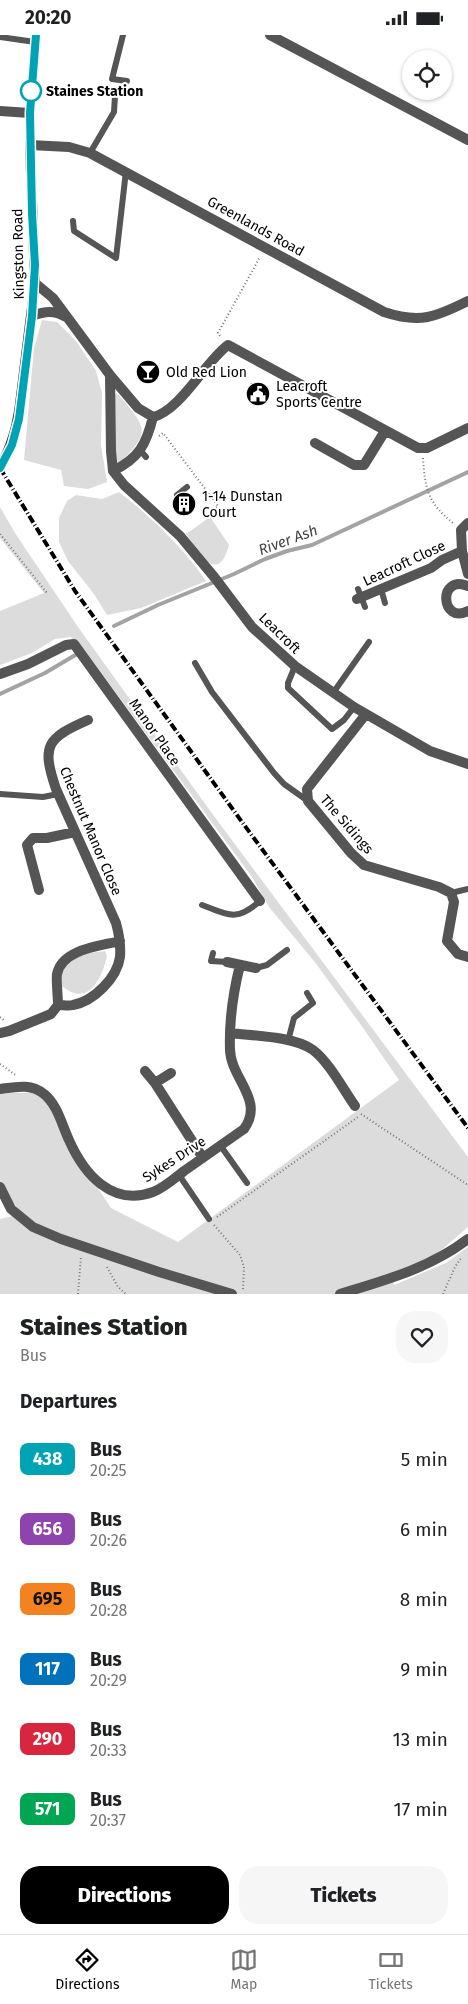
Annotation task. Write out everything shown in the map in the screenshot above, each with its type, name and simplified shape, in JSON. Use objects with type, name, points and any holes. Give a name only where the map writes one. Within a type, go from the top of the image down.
[{"type":"street","points":[[270,35],[468,140]]},
{"type":"street","name":"Kingston Road","points":[[0,468],[12,445],[19,419],[35,283],[30,113],[36,38]]},
{"type":"street","points":[[0,111],[30,113]]},
{"type":"street","name":"Greenlands Road","points":[[30,145],[69,147],[90,153],[369,304],[403,318],[428,317],[441,314],[468,301]]},
{"type":"street","points":[[35,283],[53,298],[110,375],[138,407],[153,417],[162,415],[182,396],[228,345],[418,448],[427,448],[468,428]]},
{"type":"street","points":[[32,316],[50,311],[67,317]]},
{"type":"street","points":[[110,375],[113,471],[143,452],[153,417]]},
{"type":"street","points":[[315,443],[354,465],[364,465],[384,431]]},
{"type":"street","name":"Leacroft","points":[[113,471],[124,485],[157,510],[218,582],[252,627],[296,667],[354,707],[430,751],[468,765]]},
{"type":"street","name":"Leacroft Close","points":[[464,526],[462,551],[468,575]]},
{"type":"street","name":"Leacroft Close","points":[[360,598],[431,568],[442,560],[462,551]]},
{"type":"street","points":[[468,586],[456,585],[450,588],[447,592],[446,601],[450,610],[454,612],[459,614],[468,611]]},
{"type":"street","name":"Manor Place","points":[[0,674],[28,664],[66,645],[74,643],[260,901]]},
{"type":"street","name":"The Sidings","points":[[366,714],[307,789],[308,801],[351,853],[364,865],[439,887],[451,893]]},
{"type":"street","name":"Chestnut Manor Close","points":[[0,1033],[51,1014],[58,1005],[73,1006],[94,995],[104,987],[117,968],[120,956],[120,941],[116,923],[58,794],[49,768],[48,755],[52,742],[66,730],[88,720]]},
{"type":"street","points":[[39,890],[27,845],[33,838],[47,838],[75,832]]},
{"type":"street","points":[[451,893],[454,902],[447,941],[458,954],[468,957]]},
{"type":"street","points":[[58,1005],[59,991],[56,975],[62,963],[73,954],[120,941]]},
{"type":"street","points":[[226,963],[256,968]]},
{"type":"street","name":"Sykes Drive","points":[[0,1089],[18,1085],[33,1088],[44,1093],[52,1102],[78,1158],[104,1187],[117,1195],[130,1197],[154,1192],[244,1129],[249,1122],[252,1113],[248,1096],[230,1053],[231,1008],[240,965]]},
{"type":"street","points":[[230,1033],[288,1041],[306,1046],[323,1060],[358,1110]]},
{"type":"street","points":[[144,1071],[155,1083],[203,1157]]},
{"type":"street","points":[[155,1083],[171,1073]]},
{"type":"street","points":[[0,1187],[11,1209],[33,1227],[102,1253],[232,1294]]},
{"type":"street","points":[[340,1294],[399,1277],[437,1260],[468,1239]]},
{"type":"lane","points":[[123,35],[112,79],[127,81]]},
{"type":"lane","points":[[0,37],[36,38]]},
{"type":"lane","points":[[90,153],[114,112],[115,97]]},
{"type":"lane","points":[[73,221],[74,231],[116,258],[126,171]]},
{"type":"lane","points":[[177,495],[187,487]]},
{"type":"lane","points":[[380,589],[385,603]]},
{"type":"lane","points":[[333,693],[369,642]]},
{"type":"lane","points":[[195,663],[212,692],[274,773],[284,784],[308,801]]},
{"type":"lane","points":[[296,667],[288,683],[288,688],[332,729],[344,720],[354,707]]},
{"type":"lane","points":[[0,794],[43,797],[58,794]]},
{"type":"lane","points":[[451,893],[468,889]]},
{"type":"lane","points":[[202,905],[231,915],[246,913],[260,901]]},
{"type":"lane","points":[[256,968],[267,965],[287,950]]},
{"type":"lane","points":[[213,953],[211,961],[226,963]]},
{"type":"lane","points":[[288,1041],[294,1018],[313,1003],[307,993]]},
{"type":"lane","points":[[220,1145],[247,1183]]},
{"type":"lane","points":[[179,1175],[209,1219]]},
{"type":"path","points":[[224,348],[218,333],[266,247]]},
{"type":"path","points":[[143,452],[163,433],[218,506],[212,511]]},
{"type":"path","points":[[423,448],[426,489],[440,512],[464,526]]},
{"type":"path","points":[[0,534],[47,593]]},
{"type":"path","points":[[242,1294],[244,1267],[240,1255],[211,1222],[358,1110],[468,1185]]},
{"type":"path","points":[[78,1294],[82,1246]]},
{"type":"path","points":[[102,1253],[105,1264],[118,1287],[126,1294]]},
{"type":"path","points":[[443,1294],[455,1267],[464,1254]]},
{"type":"shaded area","points":[[42,320],[57,322],[76,341],[96,371],[102,393],[101,445],[107,482],[88,489],[64,486],[61,470],[24,460],[34,348]]},
{"type":"shaded area","points":[[117,393],[134,413],[142,429],[137,444],[118,464],[114,444],[113,397]]},
{"type":"shaded area","points":[[119,492],[166,533],[206,581],[141,608],[107,615],[94,594],[68,561],[59,542],[59,518],[67,501],[76,495],[102,499]]},
{"type":"shaded area","points":[[0,507],[15,533],[78,627],[211,812],[468,1157],[468,1227],[431,1259],[392,1276],[394,1285],[446,1263],[468,1247],[468,1294],[0,1294],[0,1219],[21,1214],[0,1182],[0,1093],[44,1093],[78,1158],[111,1208],[178,1242],[399,1080],[314,961],[269,907],[252,877],[86,652],[71,637],[55,639],[32,653],[0,665],[0,611],[44,593],[0,538]]},
{"type":"shaded area","points":[[210,517],[229,545],[224,557],[219,563],[214,564],[208,562],[202,556],[186,534]]},
{"type":"shaded area","points":[[105,951],[107,956],[105,965],[92,988],[79,994],[71,992],[62,986],[61,975],[63,966],[82,954]]},
{"type":"waterway","name":"River Ash","points":[[114,626],[265,559],[312,545],[468,472]]},
{"type":"waterway","name":"River Ash","points":[[0,694],[45,673],[77,654]]},
{"type":"railway","points":[[0,468],[75,591],[242,822],[468,1128]]},
{"type":"bus line","name":"438","points":[[0,468],[12,445],[19,419],[35,283],[30,113],[36,35]]},
{"type":"place","name":"Staines Station","points":[[31,91]]},
{"type":"place","name":"Old Red Lion","points":[[148,372]]},
{"type":"place","name":"Leacroft Sports Centre","points":[[258,394]]},
{"type":"place","name":"1-14 Dunstan Court","points":[[184,504]]}]
